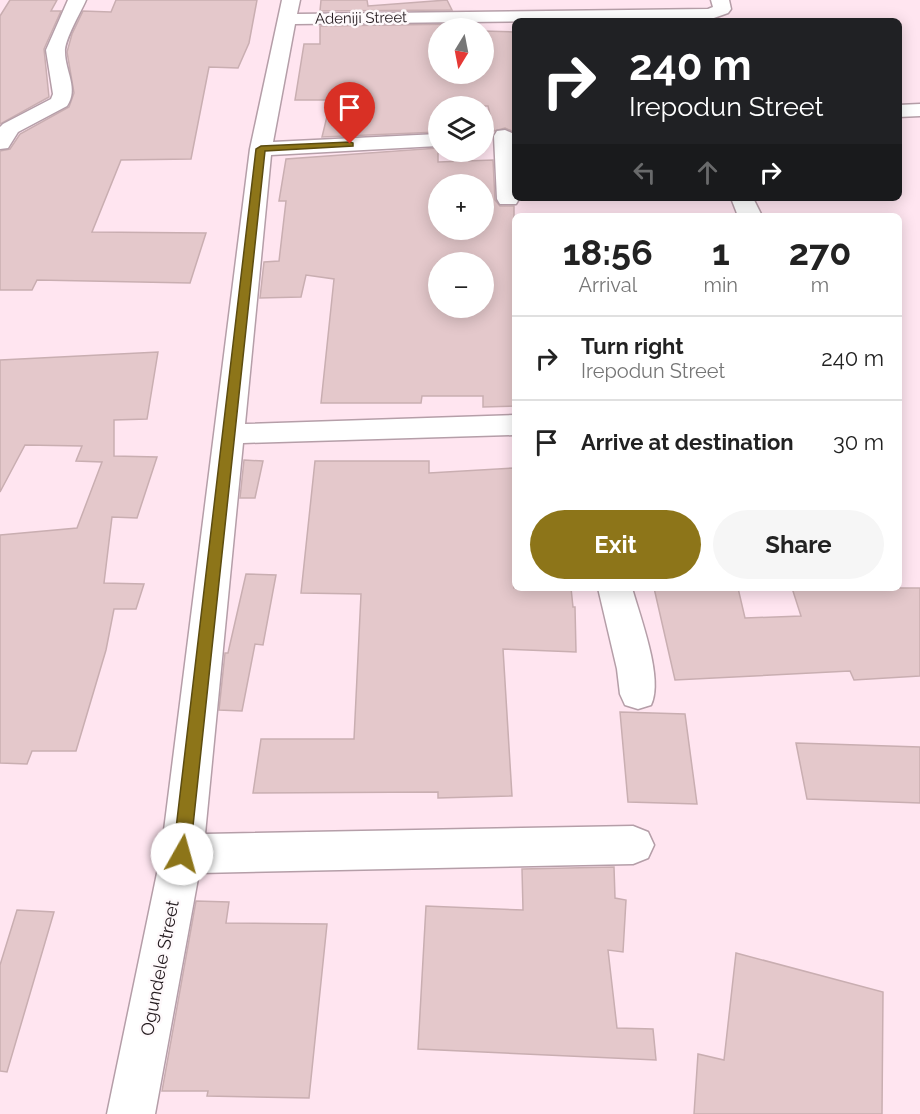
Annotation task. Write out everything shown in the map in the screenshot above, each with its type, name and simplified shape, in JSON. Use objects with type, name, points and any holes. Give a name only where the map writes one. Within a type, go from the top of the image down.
[{"type":"street","points":[[0,143],[10,128],[60,102],[63,94],[55,50],[77,0]]},
{"type":"street","name":"Adeniji Street","points":[[290,9],[711,14],[721,5]]},
{"type":"street","name":"Ogundele Street","points":[[131,1114],[182,854],[231,434],[261,149],[290,9]]},
{"type":"street","points":[[902,111],[920,110]]},
{"type":"street","points":[[494,137],[510,136],[508,199]]},
{"type":"street","points":[[261,149],[428,141]]},
{"type":"street","points":[[231,434],[512,425]]},
{"type":"street","points":[[616,591],[635,669],[638,694]]},
{"type":"street","points":[[182,854],[633,845]]},
{"type":"building","points":[[10,0],[57,0],[51,11],[61,11],[44,49],[49,97],[0,124],[0,16]]},
{"type":"building","points":[[116,0],[257,0],[249,43],[238,68],[209,67],[191,159],[121,160],[92,232],[206,233],[190,283],[37,280],[32,290],[0,290],[0,151],[10,149],[20,134],[69,107],[74,93],[67,52],[72,34],[83,11],[111,12]]},
{"type":"building","points":[[321,0],[367,0],[368,6],[447,0],[452,10],[320,11]]},
{"type":"building","points":[[428,25],[428,84],[494,84],[494,31],[512,32],[512,131],[505,128],[494,131],[494,96],[428,96],[428,132],[322,137],[331,100],[295,100],[304,44],[320,44],[320,26]]},
{"type":"building","points":[[428,149],[428,162],[493,162],[494,174],[428,174],[428,240],[494,240],[494,180],[495,200],[500,206],[514,206],[514,213],[512,213],[512,406],[483,407],[483,396],[422,396],[421,403],[321,403],[334,279],[306,275],[301,297],[260,298],[264,262],[279,261],[286,201],[279,201],[286,159]]},
{"type":"building","points":[[158,352],[147,419],[114,420],[114,456],[157,457],[137,518],[112,517],[104,583],[144,584],[136,609],[114,609],[106,650],[76,751],[32,751],[27,764],[0,763],[0,535],[77,528],[102,462],[76,461],[82,446],[25,445],[0,492],[0,360]]},
{"type":"building","points":[[244,460],[263,461],[255,498],[240,498]]},
{"type":"building","points":[[315,461],[429,461],[429,473],[512,468],[512,591],[571,591],[573,607],[575,607],[576,652],[503,649],[512,796],[438,798],[438,792],[253,793],[261,739],[354,739],[361,594],[301,593]]},
{"type":"building","points":[[246,574],[276,575],[263,645],[255,644],[242,711],[219,710],[225,653],[228,653]]},
{"type":"building","points":[[902,588],[920,588],[920,676],[854,680],[850,671],[675,680],[655,591],[739,591],[745,618],[801,616],[793,591],[902,591]]},
{"type":"building","points":[[620,712],[685,714],[697,804],[628,802]]},
{"type":"building","points":[[796,743],[920,747],[920,803],[807,799]]},
{"type":"building","points":[[614,867],[615,898],[626,900],[623,952],[608,950],[617,1028],[653,1029],[656,1060],[418,1049],[426,906],[523,910],[522,869]]},
{"type":"building","points":[[196,901],[229,902],[226,923],[327,924],[309,1098],[207,1096],[208,1091],[162,1091]]},
{"type":"building","points":[[17,910],[54,912],[7,1072],[0,1071],[0,965]]},
{"type":"building","points":[[736,953],[883,992],[882,1114],[694,1114],[698,1054],[724,1060]]},
{"type":"route","points":[[182,854],[231,434],[249,245],[261,149],[350,144]]}]
